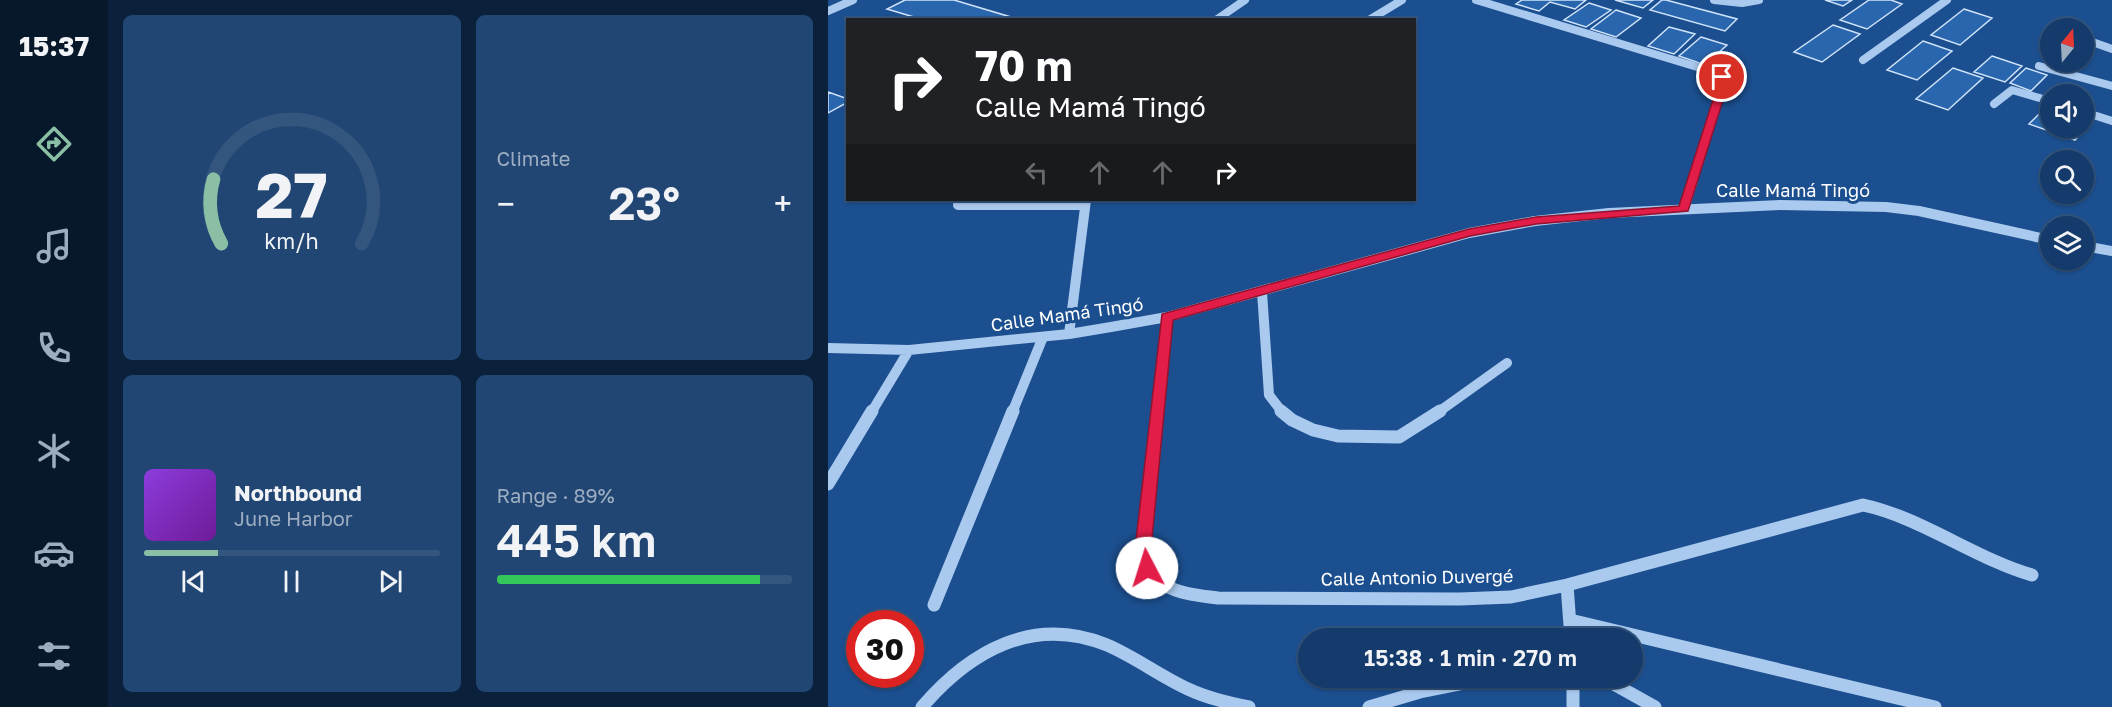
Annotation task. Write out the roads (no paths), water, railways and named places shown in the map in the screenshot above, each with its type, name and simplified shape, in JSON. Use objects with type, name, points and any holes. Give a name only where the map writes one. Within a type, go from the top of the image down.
[{"type":"street","points":[[828,11],[853,0]]},
{"type":"street","points":[[1219,18],[1245,0]]},
{"type":"street","points":[[1372,18],[1402,0]]},
{"type":"street","points":[[1476,0],[1717,73],[1722,77],[1724,81],[1684,209]]},
{"type":"street","points":[[1714,0],[1735,3],[1753,3],[1759,0]]},
{"type":"street","points":[[1863,60],[1947,0]]},
{"type":"street","points":[[2094,43],[2112,49]]},
{"type":"street","points":[[2039,66],[2112,86]]},
{"type":"street","points":[[1994,104],[2012,90],[2040,98]]},
{"type":"street","points":[[2094,115],[2112,121]]},
{"type":"street","points":[[958,205],[1086,202],[1069,334]]},
{"type":"street","name":"Calle Mamá Tingó","points":[[828,348],[909,350],[1069,334],[1167,317],[1469,233],[1536,221],[1610,213],[1780,204],[1895,207],[2040,238]]},
{"type":"street","points":[[2094,248],[2112,251]]},
{"type":"street","points":[[1262,292],[1269,395],[1278,409],[1292,420],[1313,430],[1338,436],[1400,437],[1453,403],[1507,363]]},
{"type":"street","name":"Calle Antonio Duvergé","points":[[1167,317],[1143,549],[1147,568],[1163,585],[1189,594],[1218,598],[1460,599],[1511,597],[1567,585],[1863,505],[1878,507],[2008,569],[2032,575]]},
{"type":"street","points":[[934,605],[1043,337]]},
{"type":"street","points":[[828,484],[909,350]]},
{"type":"street","points":[[1567,585],[1570,628]]},
{"type":"street","points":[[1570,620],[1935,707]]},
{"type":"street","points":[[922,707],[937,688],[964,664],[989,649],[1012,640],[1044,634],[1081,637],[1118,651],[1189,689],[1228,703],[1249,707]]},
{"type":"street","points":[[1369,707],[1440,688]]},
{"type":"street","points":[[1573,688],[1573,707]]},
{"type":"street","points":[[1621,688],[1655,707]]}]
